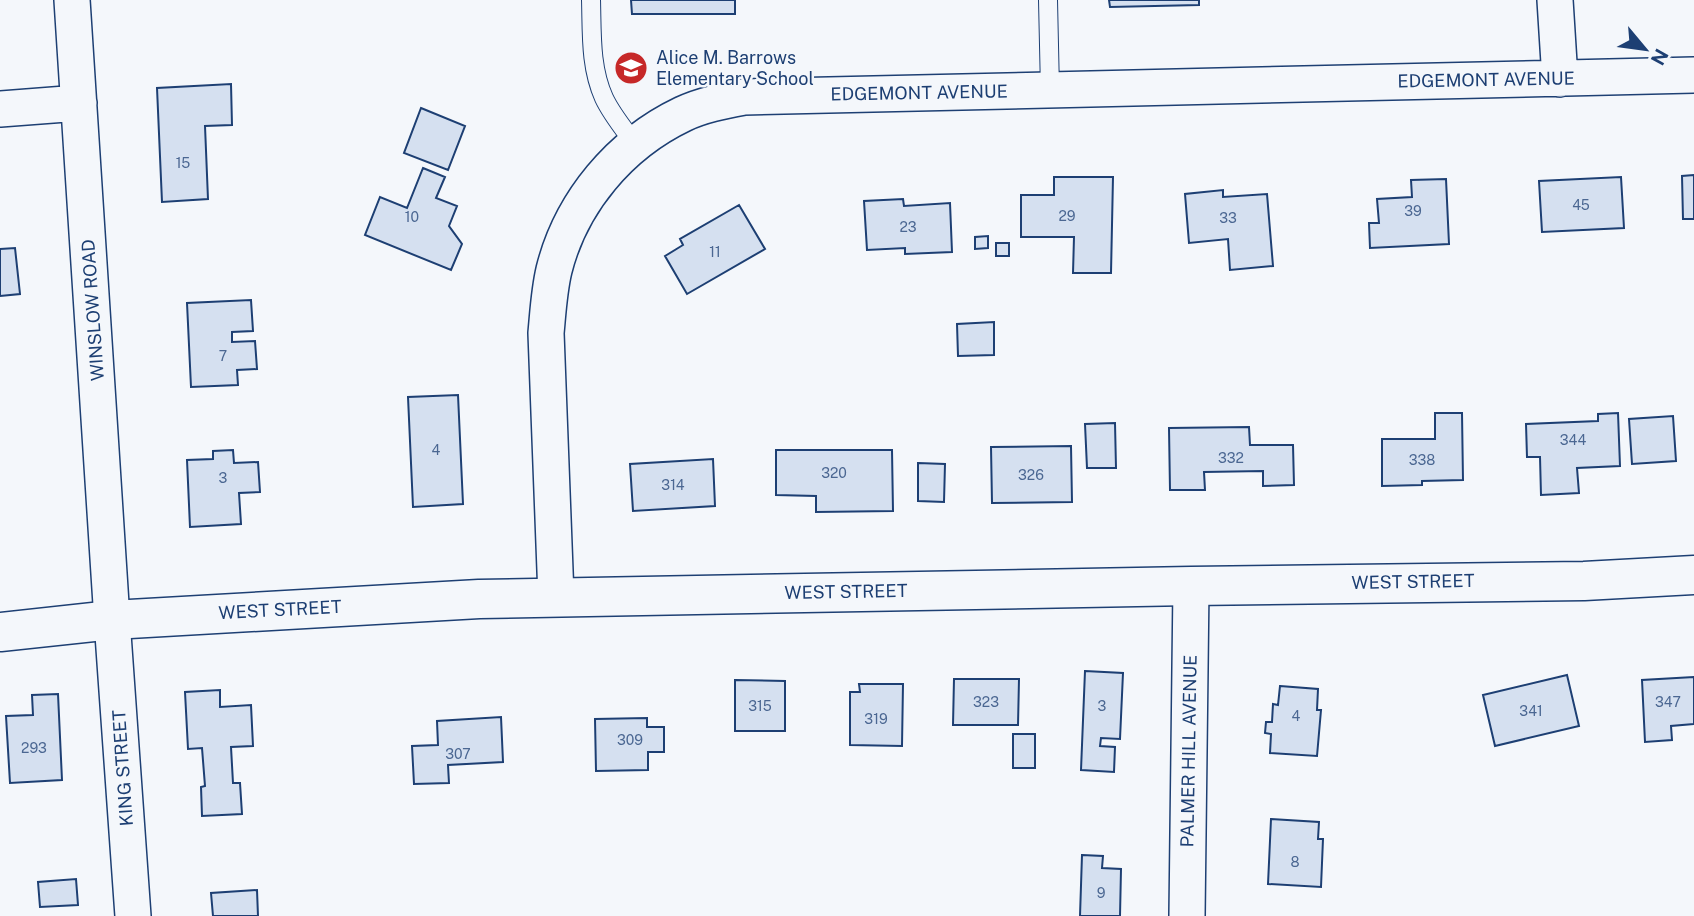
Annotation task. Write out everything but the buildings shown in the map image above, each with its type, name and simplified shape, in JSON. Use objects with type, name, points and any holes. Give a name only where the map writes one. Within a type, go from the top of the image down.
[{"type":"main road","name":"WEST STREET","points":[[0,632],[112,620],[479,599],[1584,581],[1694,575]]},
{"type":"street","name":"WINSLOW ROAD","points":[[72,0],[112,620]]},
{"type":"street","points":[[1555,0],[1560,79]]},
{"type":"street","name":"EDGEMONT AVENUE","points":[[556,597],[546,333],[548,301],[555,268],[564,239],[595,185],[635,144],[682,114],[715,102],[744,97],[1694,75]]},
{"type":"street","points":[[0,109],[79,103]]},
{"type":"street","name":"PALMER HILL AVENUE","points":[[1187,916],[1191,586]]},
{"type":"street","name":"KING STREET","points":[[112,620],[134,916]]},
{"type":"lane","points":[[591,0],[592,48],[596,74],[604,98],[635,144]]},
{"type":"lane","points":[[1048,0],[1050,90]]},
{"type":"place","name":"Alice M. Barrows Elementary School","points":[[631,68]]}]
